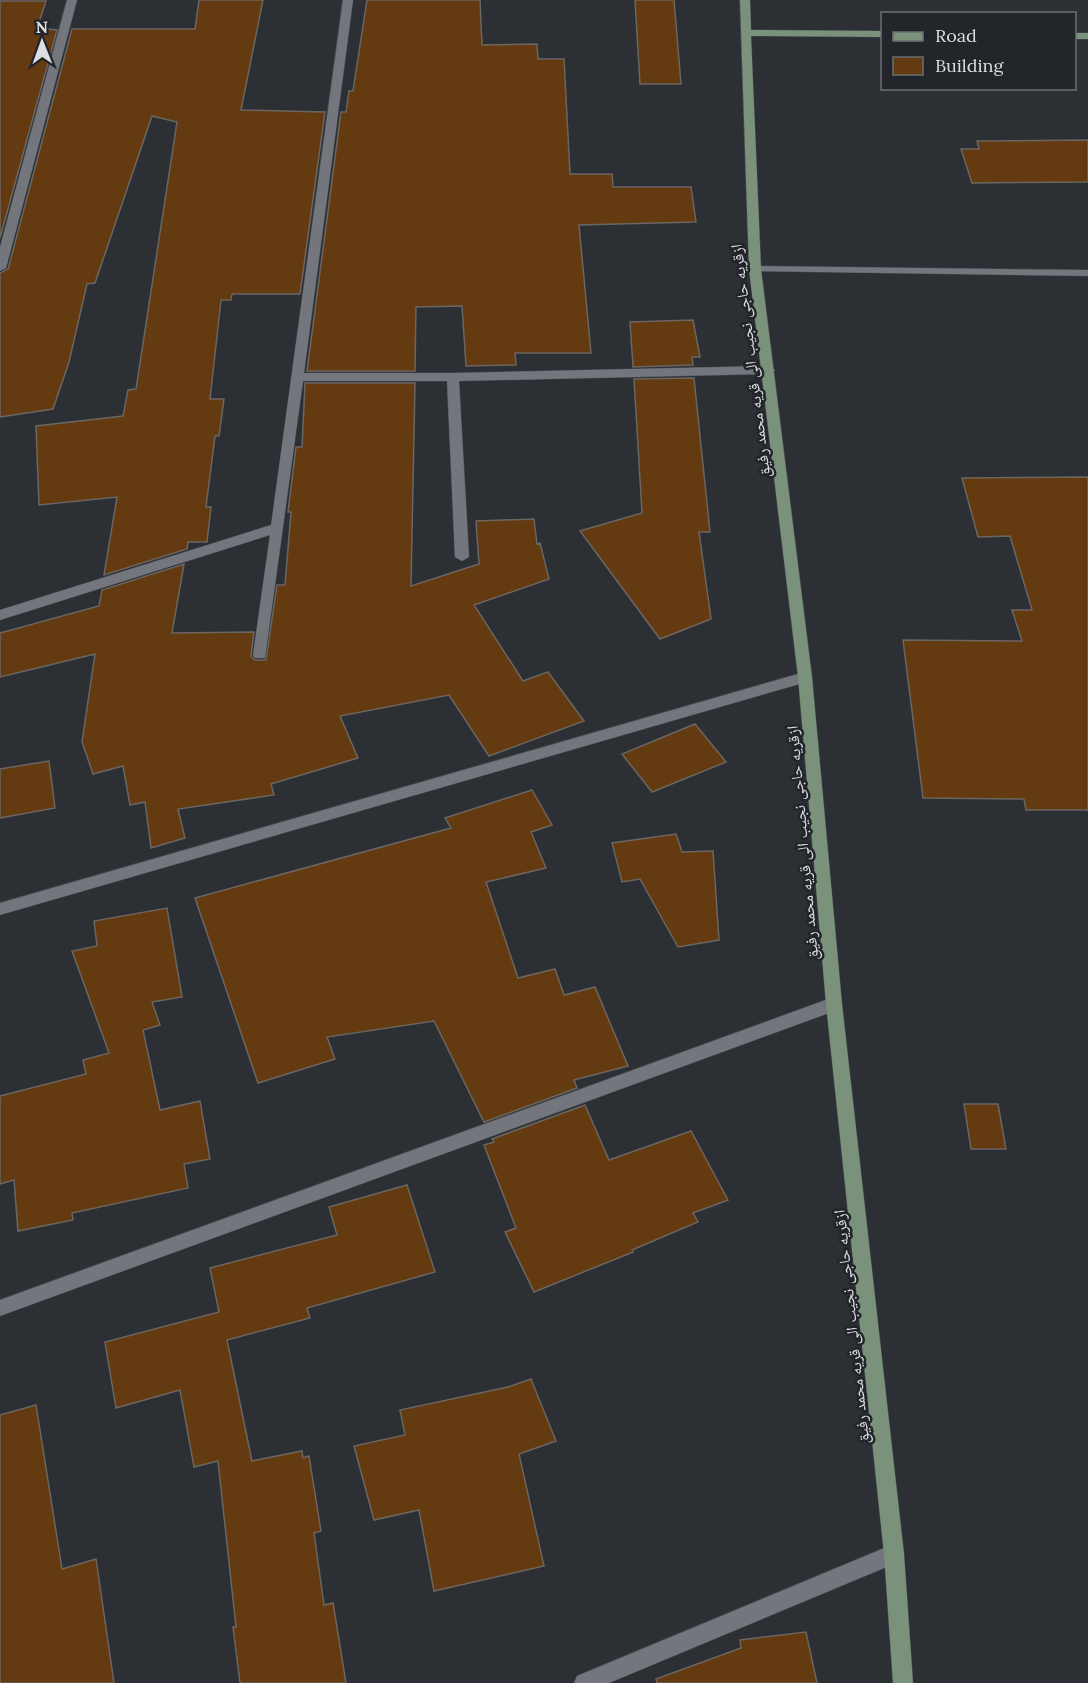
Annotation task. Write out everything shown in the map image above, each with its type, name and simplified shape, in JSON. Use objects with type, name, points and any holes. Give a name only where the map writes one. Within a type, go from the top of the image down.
[{"type":"street","points":[[0,268],[72,0]]},
{"type":"street","points":[[260,655],[348,0]]},
{"type":"street","name":"ازقریه حاجی نجیب الی قریه محمد رفیق","points":[[745,0],[755,269],[805,677],[834,1004],[894,1554],[903,1683]]},
{"type":"street","points":[[747,33],[881,34]]},
{"type":"street","points":[[755,269],[1088,273]]},
{"type":"street","points":[[297,377],[453,377],[769,370]]},
{"type":"street","points":[[453,377],[462,556]]},
{"type":"street","points":[[0,615],[277,528]]},
{"type":"street","points":[[0,909],[805,677]]},
{"type":"street","points":[[0,1308],[834,1004]]},
{"type":"street","points":[[584,1683],[894,1554]]},
{"type":"building","points":[[199,0],[263,0],[241,110],[325,112],[300,294],[232,294],[231,300],[221,300],[210,399],[224,399],[219,436],[215,436],[206,507],[211,507],[207,542],[188,542],[187,549],[104,575],[117,497],[39,505],[36,426],[123,416],[128,390],[136,389],[177,122],[152,116],[95,283],[87,284],[69,362],[53,409],[0,417],[0,273],[8,269],[72,29],[195,29]]},
{"type":"building","points":[[367,0],[480,0],[482,45],[537,44],[538,59],[564,59],[570,174],[612,174],[613,187],[691,187],[696,222],[579,225],[591,353],[515,353],[516,365],[466,366],[462,306],[416,307],[415,371],[307,371],[341,112],[346,112],[349,91],[353,91]]},
{"type":"building","points":[[635,0],[674,0],[681,84],[640,84]]},
{"type":"building","points":[[0,1],[46,1],[37,28],[57,30],[0,238]]},
{"type":"building","points":[[1088,140],[1088,182],[972,183],[961,149],[979,149],[977,141]]},
{"type":"building","points":[[693,320],[700,357],[692,357],[693,365],[633,367],[630,322]]},
{"type":"building","points":[[694,378],[710,532],[699,532],[711,619],[660,639],[580,531],[642,513],[634,379]]},
{"type":"building","points":[[305,383],[415,383],[411,586],[479,564],[476,521],[534,519],[537,544],[540,543],[549,579],[474,605],[523,681],[548,672],[584,721],[489,756],[449,695],[340,716],[358,758],[271,784],[274,795],[178,809],[185,838],[151,848],[145,802],[130,805],[123,766],[93,774],[82,742],[95,654],[0,677],[0,633],[99,606],[102,590],[184,564],[172,633],[254,632],[251,656],[255,660],[266,660],[277,585],[285,585],[291,512],[288,512],[296,447],[302,447]]},
{"type":"building","points":[[1088,477],[1088,810],[1026,810],[1024,799],[923,798],[903,640],[1022,641],[1012,610],[1032,610],[1010,536],[978,537],[962,478]]},
{"type":"building","points":[[695,724],[726,762],[652,792],[622,754]]},
{"type":"building","points":[[49,761],[55,808],[0,818],[0,769]]},
{"type":"building","points":[[532,790],[552,825],[531,832],[546,868],[486,882],[518,978],[555,969],[564,995],[595,987],[628,1066],[574,1080],[577,1088],[484,1122],[434,1021],[327,1037],[335,1059],[258,1083],[195,898],[451,828],[445,818]]},
{"type":"building","points":[[676,834],[682,852],[713,851],[719,940],[678,947],[640,879],[622,882],[612,843]]},
{"type":"building","points":[[167,908],[182,997],[152,1002],[160,1025],[143,1030],[160,1110],[200,1101],[210,1159],[184,1164],[188,1188],[72,1213],[73,1220],[18,1231],[14,1180],[0,1184],[0,1096],[86,1074],[83,1060],[109,1053],[72,951],[97,946],[94,921]]},
{"type":"building","points":[[964,1104],[998,1104],[1006,1149],[971,1149]]},
{"type":"building","points":[[585,1105],[609,1160],[691,1131],[728,1200],[693,1213],[698,1222],[632,1250],[633,1252],[534,1292],[505,1232],[516,1228],[484,1145],[494,1142],[492,1139]]},
{"type":"building","points":[[407,1185],[435,1272],[307,1308],[310,1318],[227,1340],[252,1461],[302,1451],[303,1458],[309,1456],[321,1531],[314,1533],[324,1605],[333,1603],[346,1683],[240,1683],[218,1461],[194,1467],[180,1390],[116,1408],[105,1342],[219,1312],[210,1268],[337,1235],[329,1207]]},
{"type":"building","points":[[531,1379],[556,1441],[519,1454],[544,1566],[434,1591],[419,1510],[374,1520],[354,1446],[405,1435],[400,1410],[508,1387]]},
{"type":"building","points":[[36,1405],[62,1569],[96,1559],[114,1683],[0,1683],[0,1415]]},
{"type":"building","points":[[806,1632],[817,1683],[657,1683],[656,1679],[741,1648],[740,1640]]}]
